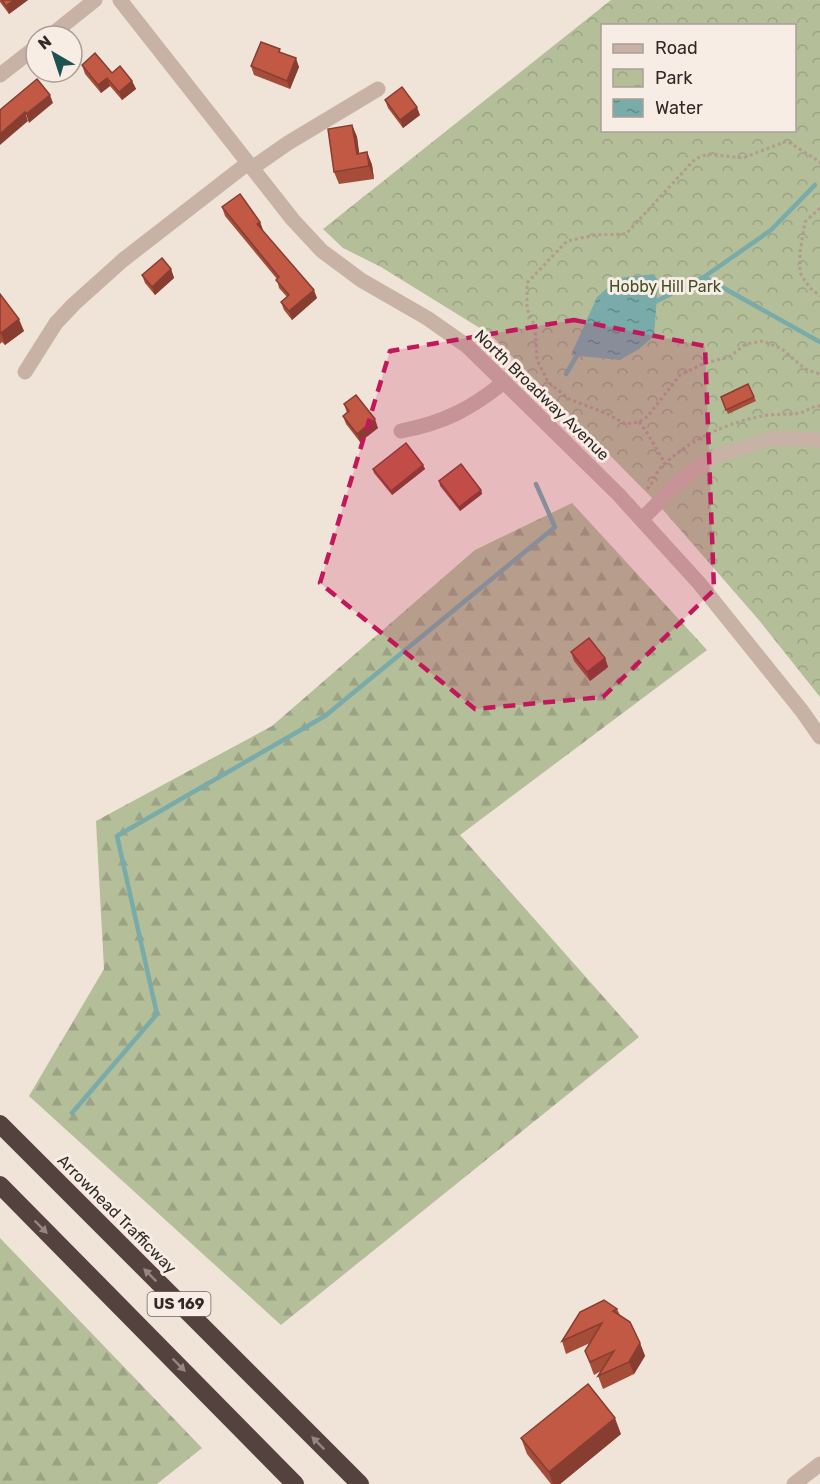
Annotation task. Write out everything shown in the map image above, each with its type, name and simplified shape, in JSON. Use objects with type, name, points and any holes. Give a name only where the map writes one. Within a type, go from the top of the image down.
[{"type":"highway","name":"Arrowhead Trafficway","points":[[0,1124],[360,1484]]},
{"type":"highway","name":"US 169","points":[[0,1185],[294,1484]]},
{"type":"street","points":[[65,24],[95,0]]},
{"type":"street","name":"North Broadway Avenue","points":[[120,0],[293,220],[322,251],[361,280],[427,318],[467,346],[504,382],[642,519],[699,583],[802,711],[820,737]]},
{"type":"street","points":[[0,75],[24,56]]},
{"type":"street","points":[[25,372],[56,323],[123,260],[250,165],[378,89]]},
{"type":"street","points":[[401,431],[430,425],[450,417],[484,399],[504,382]]},
{"type":"street","points":[[642,519],[694,470],[717,456],[773,438],[820,440]]},
{"type":"street","points":[[794,1484],[820,1464]]},
{"type":"path","points":[[820,164],[787,141],[743,158],[708,154],[694,159],[626,234],[595,235],[567,241],[527,284],[527,309],[535,327],[537,360],[548,382],[569,399],[608,414],[625,424],[639,422],[647,417],[680,375],[705,363],[729,357],[746,344],[763,341],[782,349],[805,369],[820,374]]},
{"type":"path","points":[[820,208],[805,222],[800,252],[800,273],[810,288],[820,296]]},
{"type":"path","points":[[647,489],[654,483],[656,472],[665,463],[697,440],[733,423],[764,415],[803,412],[811,406],[820,406]]},
{"type":"path","points":[[639,422],[652,437],[654,446],[665,463]]},
{"type":"highlighted area","points":[[574,320],[705,346],[714,590],[603,697],[475,709],[320,583],[390,351]]},
{"type":"green space","name":"Hobby Hill Park","points":[[611,0],[820,0],[820,697],[758,619],[657,503],[491,335],[381,267],[343,248],[323,229]]},
{"type":"green space","points":[[572,503],[707,650],[460,835],[639,1037],[281,1325],[29,1096],[104,969],[96,821],[272,726],[475,550]]},
{"type":"green space","points":[[0,1238],[202,1448],[157,1484],[0,1484]]},
{"type":"water","points":[[654,274],[658,281],[654,336],[639,349],[620,360],[571,355],[597,297],[619,278]]},
{"type":"building","points":[[2,0],[14,0],[6,6]]},
{"type":"building","points":[[261,42],[296,58],[287,81],[251,66]]},
{"type":"building","points":[[95,53],[112,73],[120,66],[132,81],[119,92],[107,78],[98,85],[84,68],[84,63]]},
{"type":"building","points":[[31,84],[41,84],[50,95],[26,114],[25,112],[0,134],[0,110]]},
{"type":"building","points":[[402,87],[417,107],[400,120],[385,100]]},
{"type":"building","points":[[352,125],[357,154],[367,152],[369,166],[334,172],[328,129]]},
{"type":"building","points":[[240,194],[260,222],[257,224],[314,290],[289,311],[281,302],[289,295],[276,280],[279,277],[222,207]]},
{"type":"building","points":[[162,258],[171,269],[152,287],[142,275]]},
{"type":"building","points":[[0,294],[19,319],[1,333],[0,332]]},
{"type":"building","points":[[748,384],[754,397],[726,410],[721,397]]},
{"type":"building","points":[[356,395],[375,419],[357,434],[343,416],[349,411],[344,404]]},
{"type":"building","points":[[406,443],[423,465],[391,491],[373,469]]},
{"type":"building","points":[[461,464],[481,490],[459,507],[439,481]]},
{"type":"building","points":[[589,638],[605,658],[587,672],[571,652]]},
{"type":"building","points":[[604,1300],[617,1309],[613,1311],[630,1322],[640,1343],[629,1362],[598,1376],[614,1351],[590,1362],[585,1351],[602,1323],[562,1341],[580,1312]]},
{"type":"building","points":[[588,1384],[615,1418],[549,1472],[521,1438]]},
{"type":"waterway","points":[[704,277],[771,230],[815,185]]},
{"type":"waterway","points":[[651,304],[704,277],[820,342]]},
{"type":"waterway","points":[[566,374],[579,352]]},
{"type":"waterway","points":[[72,1113],[157,1014],[117,836],[325,716],[555,527],[536,484]]}]
